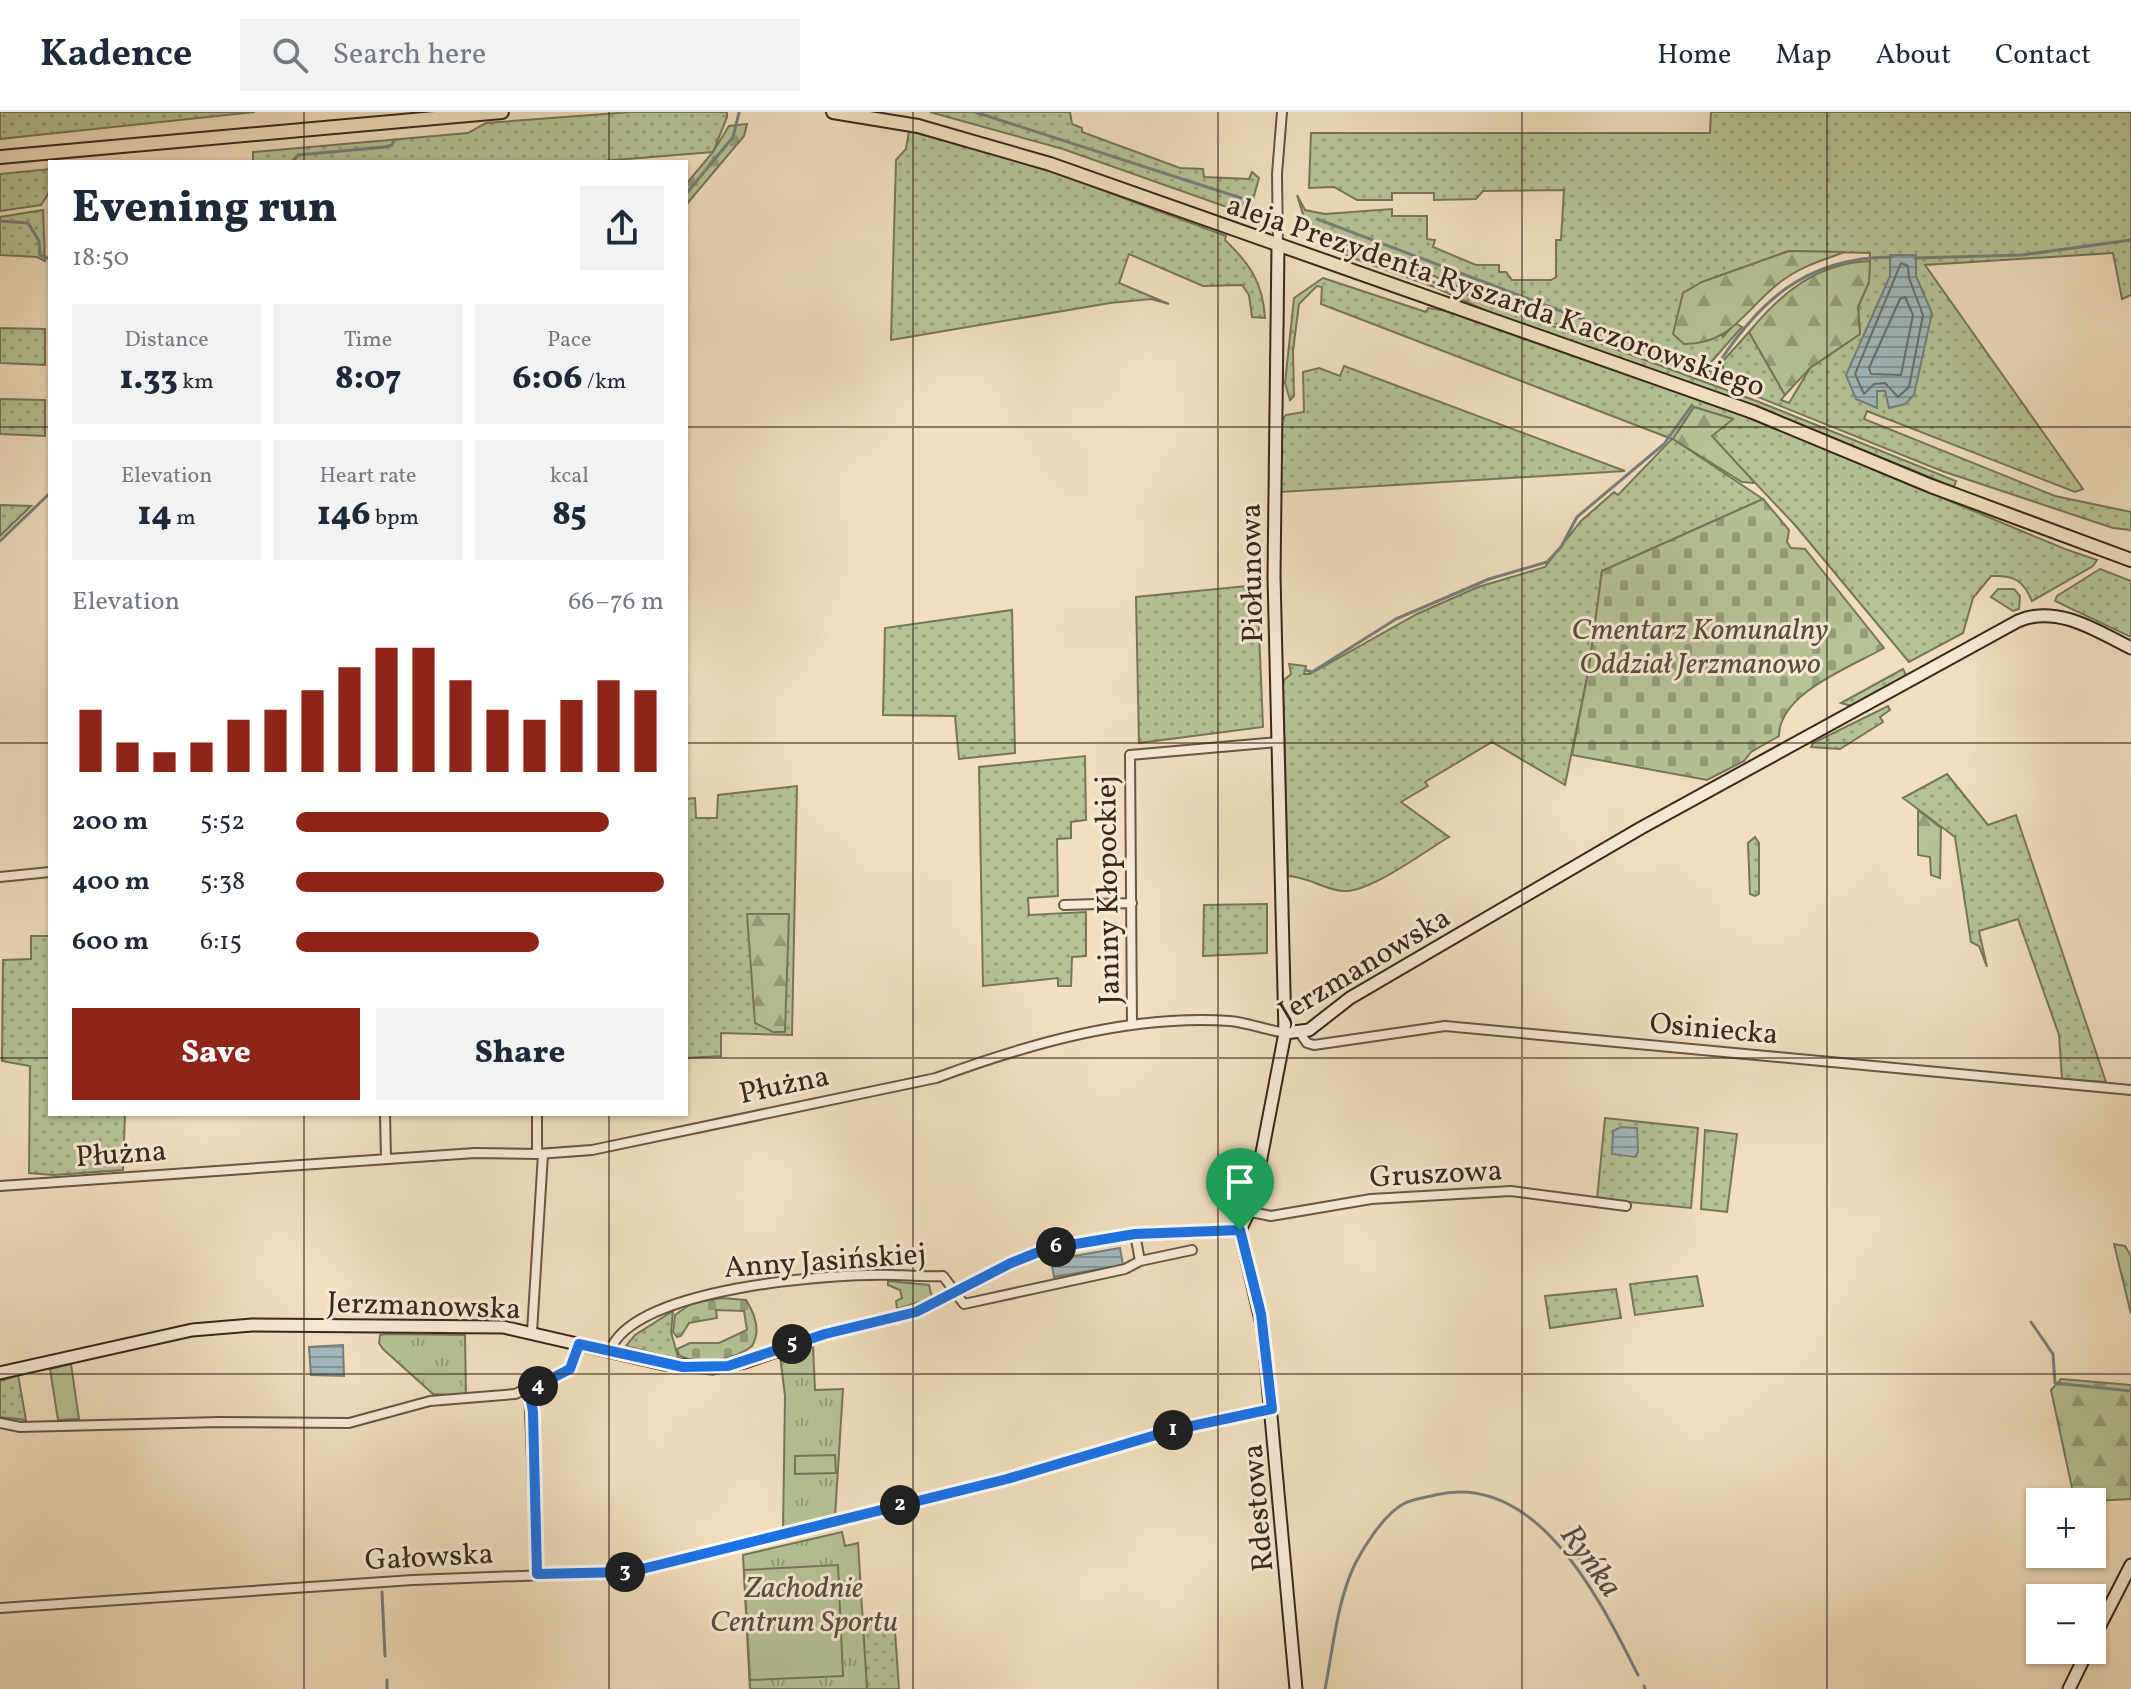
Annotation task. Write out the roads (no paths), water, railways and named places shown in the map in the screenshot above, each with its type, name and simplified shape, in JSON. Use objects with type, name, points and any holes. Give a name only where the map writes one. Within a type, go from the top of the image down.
[{"type":"main road","points":[[0,157],[502,112]]},
{"type":"main road","name":"aleja Prezydenta Ryszarda Kaczorowskiego","points":[[833,112],[918,126],[1002,147],[1753,412],[1931,486],[2131,560]]},
{"type":"street","name":"Piołunowa","points":[[1282,112],[1277,174],[1274,473],[1285,1033]]},
{"type":"street","name":"Jerzmanowska","points":[[0,1373],[216,1327],[471,1325],[532,1332],[683,1367],[728,1366],[825,1334],[916,1312],[1027,1256],[1135,1234],[1240,1230],[1251,1212],[1285,1033],[1300,1033],[1350,998],[1641,828],[2018,621],[2039,616],[2066,618],[2131,648]]},
{"type":"street","name":"Janiny Kłopockiej","points":[[1132,1024],[1130,755],[1278,742]]},
{"type":"street","points":[[0,877],[48,872]]},
{"type":"street","points":[[1064,905],[1132,903]]},
{"type":"street","name":"Płużna","points":[[0,1186],[475,1153],[540,1154],[622,1146],[936,1078],[983,1061],[1132,1024],[1232,1021],[1285,1033]]},
{"type":"street","name":"Osiniecka","points":[[1300,1033],[1307,1043],[1314,1045],[1445,1026],[2131,1090]]},
{"type":"street","points":[[385,1116],[386,1159]]},
{"type":"street","points":[[532,1332],[540,1154],[537,1116]]},
{"type":"street","name":"Gruszowa","points":[[1251,1212],[1271,1216],[1371,1199],[1511,1191],[1626,1206]]},
{"type":"street","name":"Rdestowa","points":[[1240,1230],[1261,1314],[1296,1689]]},
{"type":"street","points":[[1135,1234],[1140,1261],[1192,1250]]},
{"type":"street","name":"Anny Jasińskiej","points":[[610,1351],[617,1339],[649,1316],[709,1293],[792,1282],[894,1275],[943,1276],[964,1304],[1125,1269],[1140,1261]]},
{"type":"street","points":[[0,1423],[20,1427],[220,1422],[349,1423],[430,1401],[491,1398],[529,1390],[570,1369],[579,1344]]},
{"type":"street","points":[[529,1390],[533,1412],[537,1574]]},
{"type":"street","name":"Gałowska","points":[[0,1608],[537,1574],[626,1572],[1007,1479],[1173,1430],[1272,1409]]},
{"type":"street","points":[[2106,1614],[2131,1565]]},
{"type":"street","points":[[2069,1689],[2081,1664]]},
{"type":"water","points":[[1890,255],[1916,255],[1916,276],[1932,313],[1914,395],[1905,404],[1889,408],[1885,391],[1877,391],[1877,408],[1856,399],[1846,375],[1890,276]]},
{"type":"water","points":[[1621,1127],[1637,1128],[1638,1152],[1635,1157],[1612,1154],[1613,1131]]},
{"type":"water","points":[[1120,1248],[1123,1265],[1054,1277],[1051,1260]]},
{"type":"water","points":[[343,1345],[344,1376],[311,1375],[309,1347]]},
{"type":"water","points":[[1579,1545],[1585,1547],[1603,1577],[1599,1581],[1595,1581],[1574,1551]]},
{"type":"waterway","points":[[975,112],[1241,198]]},
{"type":"waterway","points":[[688,192],[733,137],[739,113]]},
{"type":"waterway","points":[[294,160],[298,155],[385,147],[392,145],[394,140]]},
{"type":"waterway","points":[[1317,219],[1691,360]]},
{"type":"waterway","points":[[0,221],[28,223],[39,241],[40,255],[48,258]]},
{"type":"waterway","points":[[1915,258],[2022,255],[2131,240]]},
{"type":"waterway","points":[[1711,375],[1746,326],[1785,289],[1833,265],[1892,257]]},
{"type":"waterway","points":[[1305,670],[1312,672],[1396,619],[1489,579],[1547,562],[1561,547],[1577,517],[1664,444],[1692,405]]},
{"type":"waterway","points":[[0,541],[48,495]]},
{"type":"waterway","points":[[2031,1322],[2053,1354],[2055,1383],[2131,1391]]},
{"type":"waterway","name":"Ryńka","points":[[1325,1689],[1344,1594],[1355,1564],[1374,1532],[1387,1517],[1408,1502],[1435,1495],[1472,1493],[1505,1502],[1535,1522],[1561,1548],[1585,1579],[1638,1675]]},
{"type":"waterway","points":[[382,1592],[385,1656]]},
{"type":"waterway","points":[[387,1680],[387,1689]]},
{"type":"park label","name":"Cmentarz Komunalny Oddział Jerzmanowo","points":[[1700,646]]},
{"type":"park label","name":"Zachodnie Centrum Sportu","points":[[804,1604]]}]
